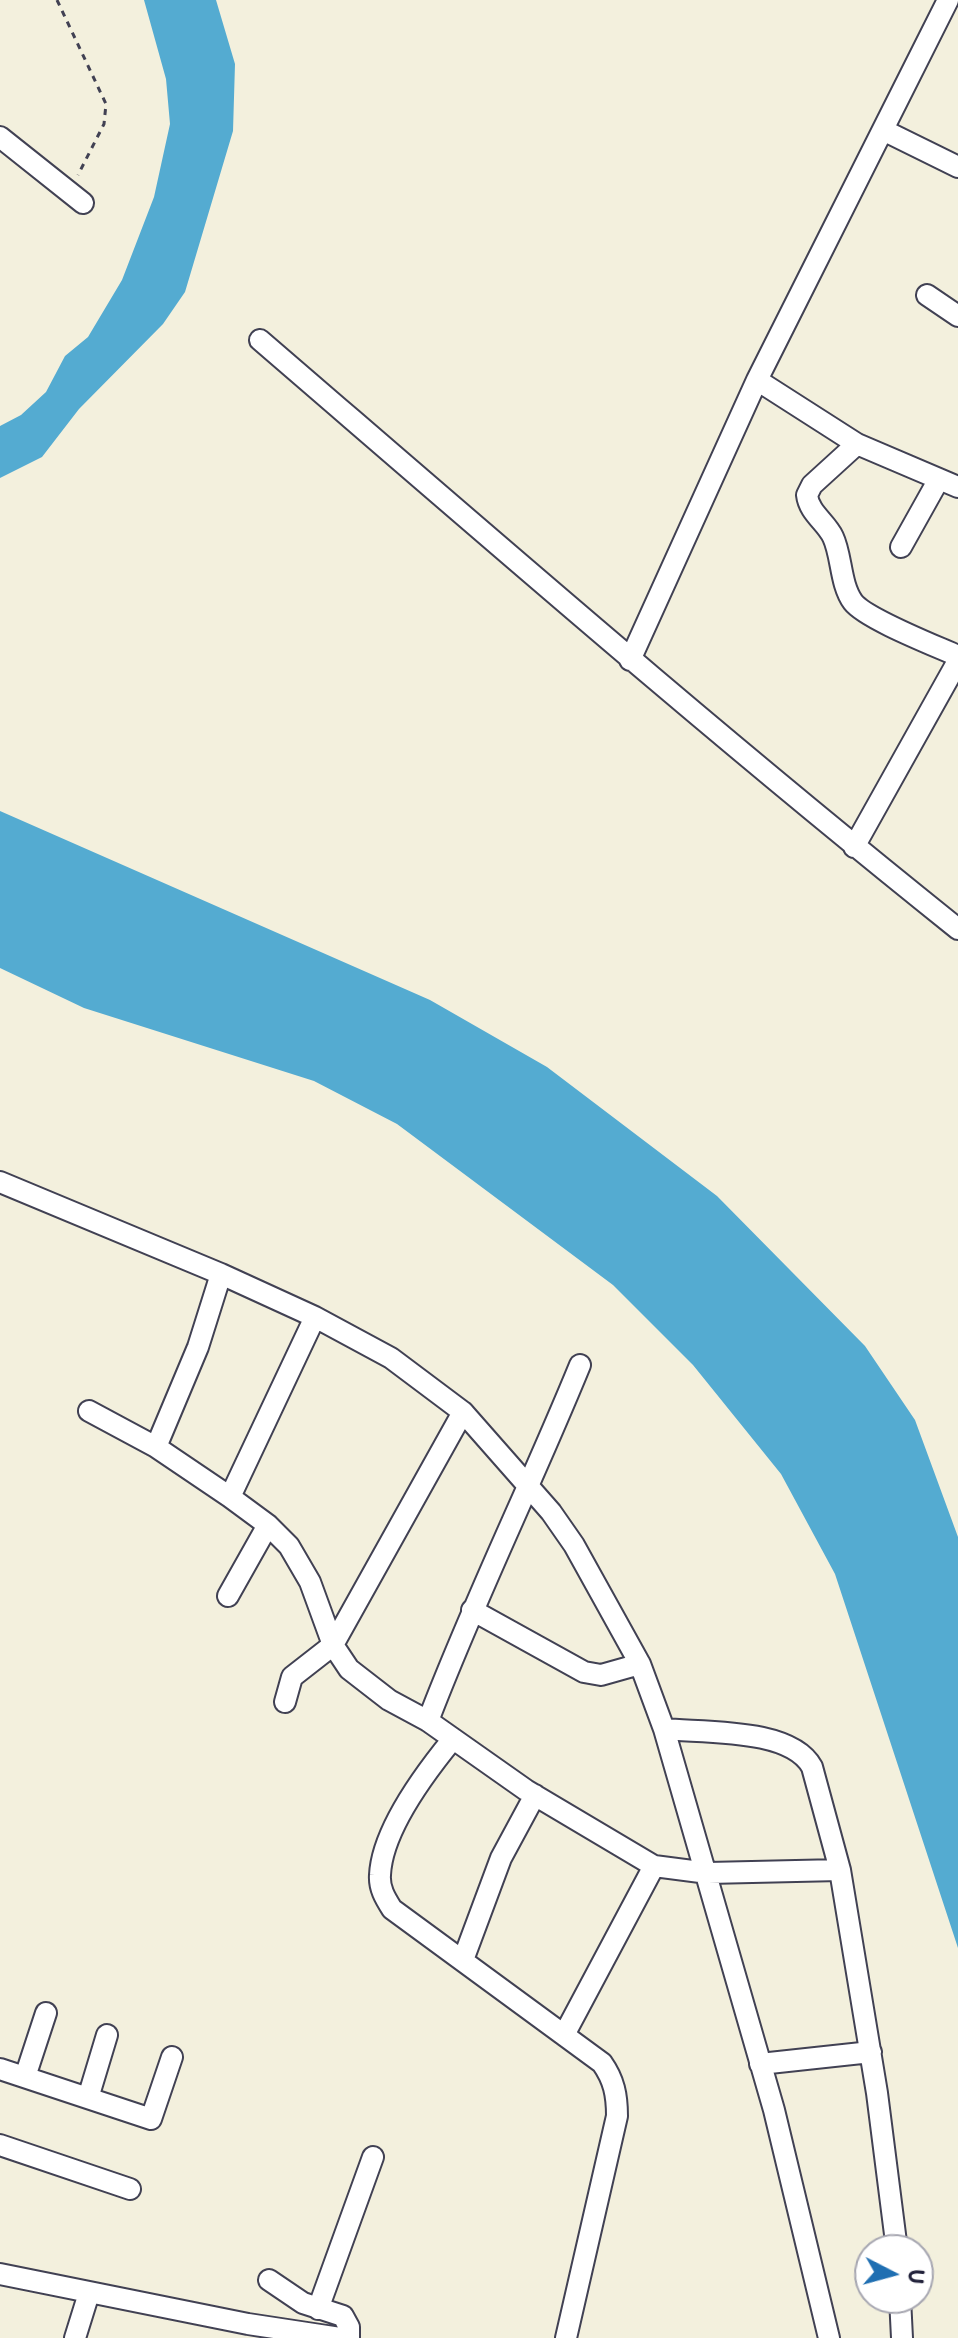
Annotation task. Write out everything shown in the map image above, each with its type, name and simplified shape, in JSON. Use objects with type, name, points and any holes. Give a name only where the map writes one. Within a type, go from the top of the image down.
[{"type":"street","points":[[630,660],[757,380],[948,0]]},
{"type":"street","points":[[883,130],[958,167]]},
{"type":"street","points":[[0,137],[76,197]]},
{"type":"street","points":[[927,295],[958,316]]},
{"type":"street","points":[[260,340],[630,660],[854,847],[958,929]]},
{"type":"street","points":[[757,380],[857,444],[948,483],[901,547]]},
{"type":"street","points":[[854,847],[958,658],[870,614],[854,602],[840,552],[830,531],[813,511],[807,495],[812,485],[857,444]]},
{"type":"street","points":[[0,1182],[221,1274],[315,1317],[391,1358],[463,1412],[530,1486],[574,1545],[640,1664],[664,1729],[708,1873],[760,2064],[829,2338]]},
{"type":"street","points":[[156,1447],[198,1347],[221,1274]]},
{"type":"street","points":[[230,1497],[315,1317]]},
{"type":"street","points":[[428,1721],[472,1610],[530,1486],[580,1365]]},
{"type":"street","points":[[89,1411],[156,1447],[268,1525],[289,1546],[305,1573],[333,1645],[349,1669],[389,1700],[428,1721],[535,1795],[654,1866],[708,1873],[840,1870]]},
{"type":"street","points":[[285,1702],[292,1677],[333,1645],[463,1412]]},
{"type":"street","points":[[228,1596],[268,1525]]},
{"type":"street","points":[[472,1610],[584,1672],[601,1675],[640,1664]]},
{"type":"street","points":[[664,1729],[767,1739],[805,1753],[827,1813],[840,1870],[871,2052],[895,2234]]},
{"type":"street","points":[[452,1740],[395,1825],[380,1874],[381,1891],[392,1909],[602,2063],[611,2076],[617,2094],[617,2116],[566,2338]]},
{"type":"street","points":[[463,1960],[501,1858],[535,1795]]},
{"type":"street","points":[[564,2035],[654,1866]]},
{"type":"street","points":[[25,2077],[46,2013]]},
{"type":"street","points":[[88,2098],[107,2035]]},
{"type":"street","points":[[760,2064],[871,2052]]},
{"type":"street","points":[[0,2069],[151,2119],[172,2057]]},
{"type":"street","points":[[0,2145],[130,2189]]},
{"type":"street","points":[[318,2309],[373,2157]]},
{"type":"street","points":[[0,2274],[298,2333],[340,2338]]},
{"type":"street","points":[[269,2280],[318,2309],[343,2316],[349,2327],[349,2338]]},
{"type":"street","points":[[75,2338],[89,2293]]},
{"type":"street","points":[[901,2314],[902,2338]]},
{"type":"path","points":[[57,0],[106,104],[104,124],[76,197]]},
{"type":"water","points":[[144,0],[216,0],[235,64],[233,131],[185,292],[163,324],[79,409],[42,457],[0,478],[0,426],[21,415],[46,392],[65,356],[88,337],[122,280],[154,197],[170,124],[166,79]]},
{"type":"water","points":[[0,811],[430,1000],[547,1067],[717,1196],[865,1346],[915,1420],[958,1537],[958,1948],[835,1574],[781,1474],[693,1365],[613,1285],[397,1124],[314,1081],[84,1008],[0,968]]}]
